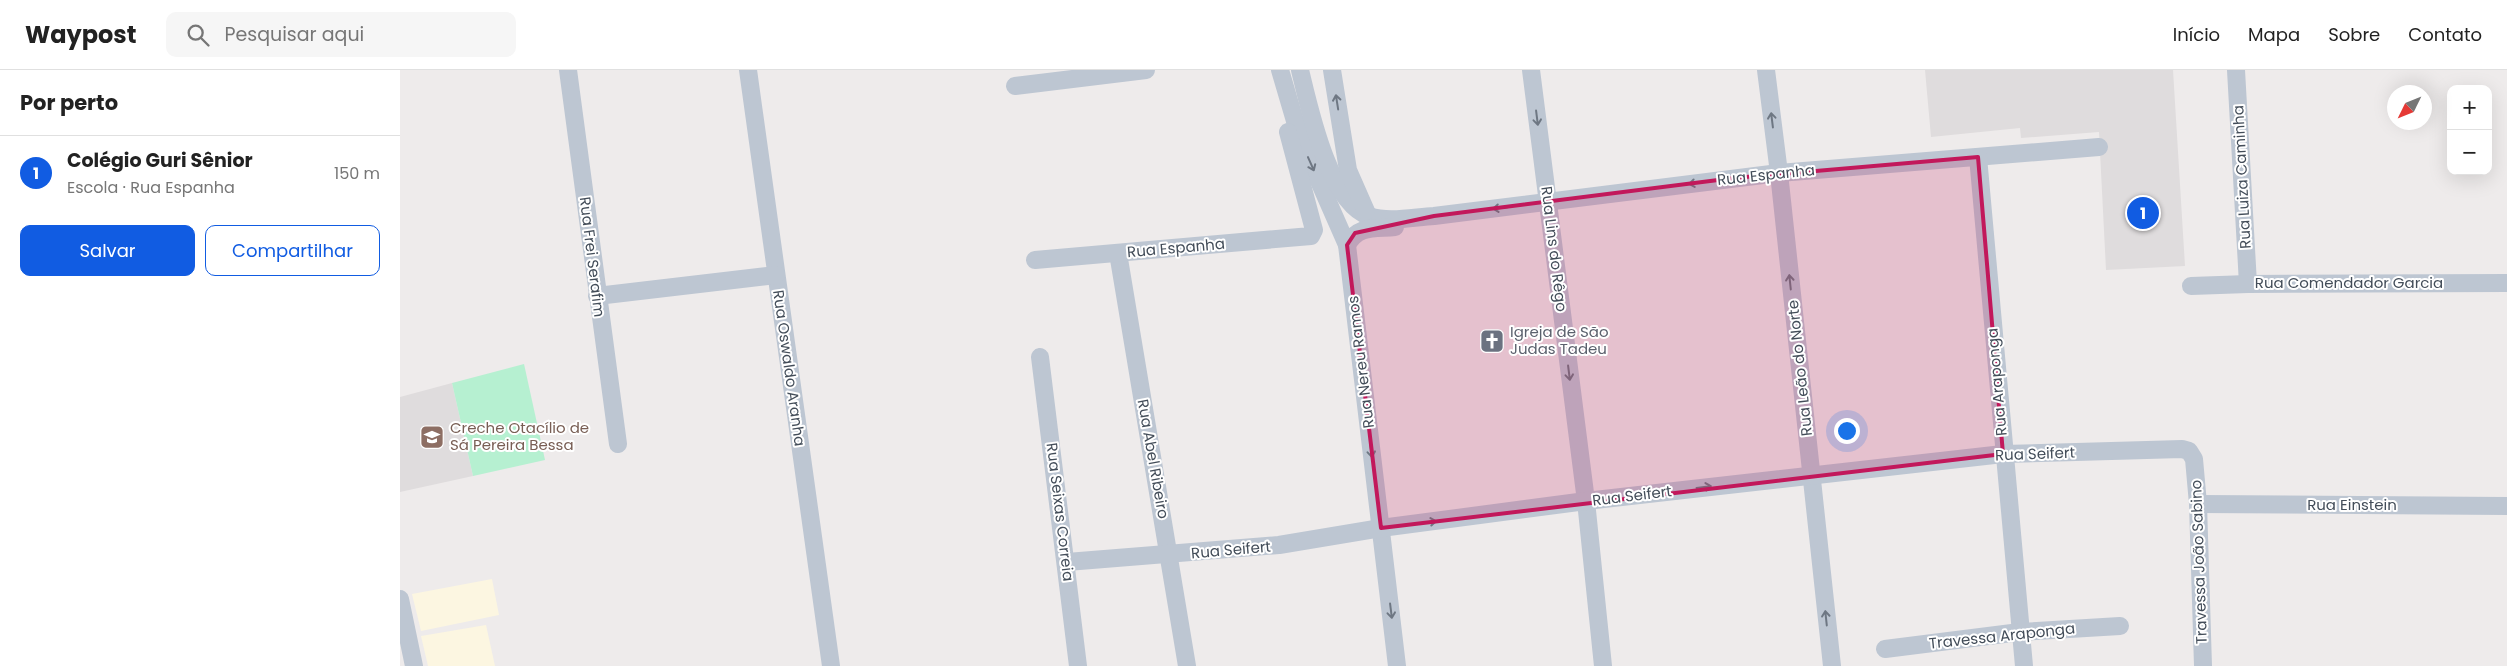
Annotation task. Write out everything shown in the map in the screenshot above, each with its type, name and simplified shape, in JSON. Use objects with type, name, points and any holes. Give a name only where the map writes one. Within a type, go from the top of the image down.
[{"type":"street","name":"Rua Frei Serafim","points":[[568,70],[618,444]]},
{"type":"street","name":"Rua Oswaldo Aranha","points":[[748,70],[831,666]]},
{"type":"street","points":[[1015,86],[1146,70]]},
{"type":"street","name":"Rua Espanha","points":[[1035,260],[1311,236],[1314,230],[1272,70]]},
{"type":"street","name":"Rua Nereu Ramos","points":[[1280,70],[1300,138],[1347,245],[1398,666]]},
{"type":"street","points":[[1300,70],[1307,100],[1331,175],[1346,198],[1368,216]]},
{"type":"street","points":[[1332,70],[1348,170],[1368,216]]},
{"type":"street","name":"Rua Lins do Rêgo","points":[[1531,70],[1586,501],[1603,666]]},
{"type":"street","name":"Rua Leão do Norte","points":[[1766,70],[1779,173],[1832,666]]},
{"type":"street","name":"Rua Luiza Caminha","points":[[2236,70],[2248,284]]},
{"type":"street","name":"Rua Espanha","points":[[1368,216],[1390,218],[1434,216],[1779,173],[2099,147]]},
{"type":"street","name":"Rua Araponga","points":[[1978,157],[2003,454],[2024,666]]},
{"type":"street","name":"Rua Espanha","points":[[1347,245],[1352,236],[1360,230],[1401,226],[1434,216]]},
{"type":"street","name":"Rua Abel Ribeiro","points":[[1118,253],[1170,555],[1187,666]]},
{"type":"street","points":[[597,296],[776,275]]},
{"type":"street","name":"Rua Comendador Garcia","points":[[2191,286],[2507,283]]},
{"type":"street","name":"Rua Seixas Correia","points":[[1040,357],[1067,562],[1078,666]]},
{"type":"street","name":"Rua Seifert","points":[[1067,562],[1279,545],[1381,528],[1586,501],[1811,474],[2003,454],[2182,449],[2189,451],[2194,459]]},
{"type":"street","name":"Travessa João Sabino","points":[[2194,459],[2198,504],[2203,666]]},
{"type":"street","name":"Rua Einstein","points":[[2198,504],[2507,506]]},
{"type":"street","points":[[400,599],[414,666]]},
{"type":"street","name":"Travessa Araponga","points":[[1885,649],[2020,632],[2120,626]]},
{"type":"highlighted area","points":[[1978,157],[2003,454],[1381,528],[1347,245],[1355,233],[1434,216],[1734,178]]},
{"type":"shaded area","points":[[1925,70],[2173,70],[2185,266],[2106,270],[2099,132],[2021,138],[2020,128],[1931,137]]},
{"type":"shaded area","name":"Creche Otacílio de Sá Pereira Bessa","points":[[452,383],[473,476],[400,492],[400,397]]},
{"type":"shaded area","points":[[492,579],[499,615],[421,631],[412,594]]},
{"type":"shaded area","points":[[486,625],[495,666],[428,666],[421,636]]},
{"type":"green space","points":[[524,364],[545,460],[473,476],[452,383]]},
{"type":"place","name":"Colégio Guri Sênior","points":[[2143,213]]},
{"type":"place","name":"Igreja de São Judas Tadeu","points":[[1492,341]]},
{"type":"place","name":"Creche Otacílio de Sá Pereira Bessa","points":[[432,437]]}]
